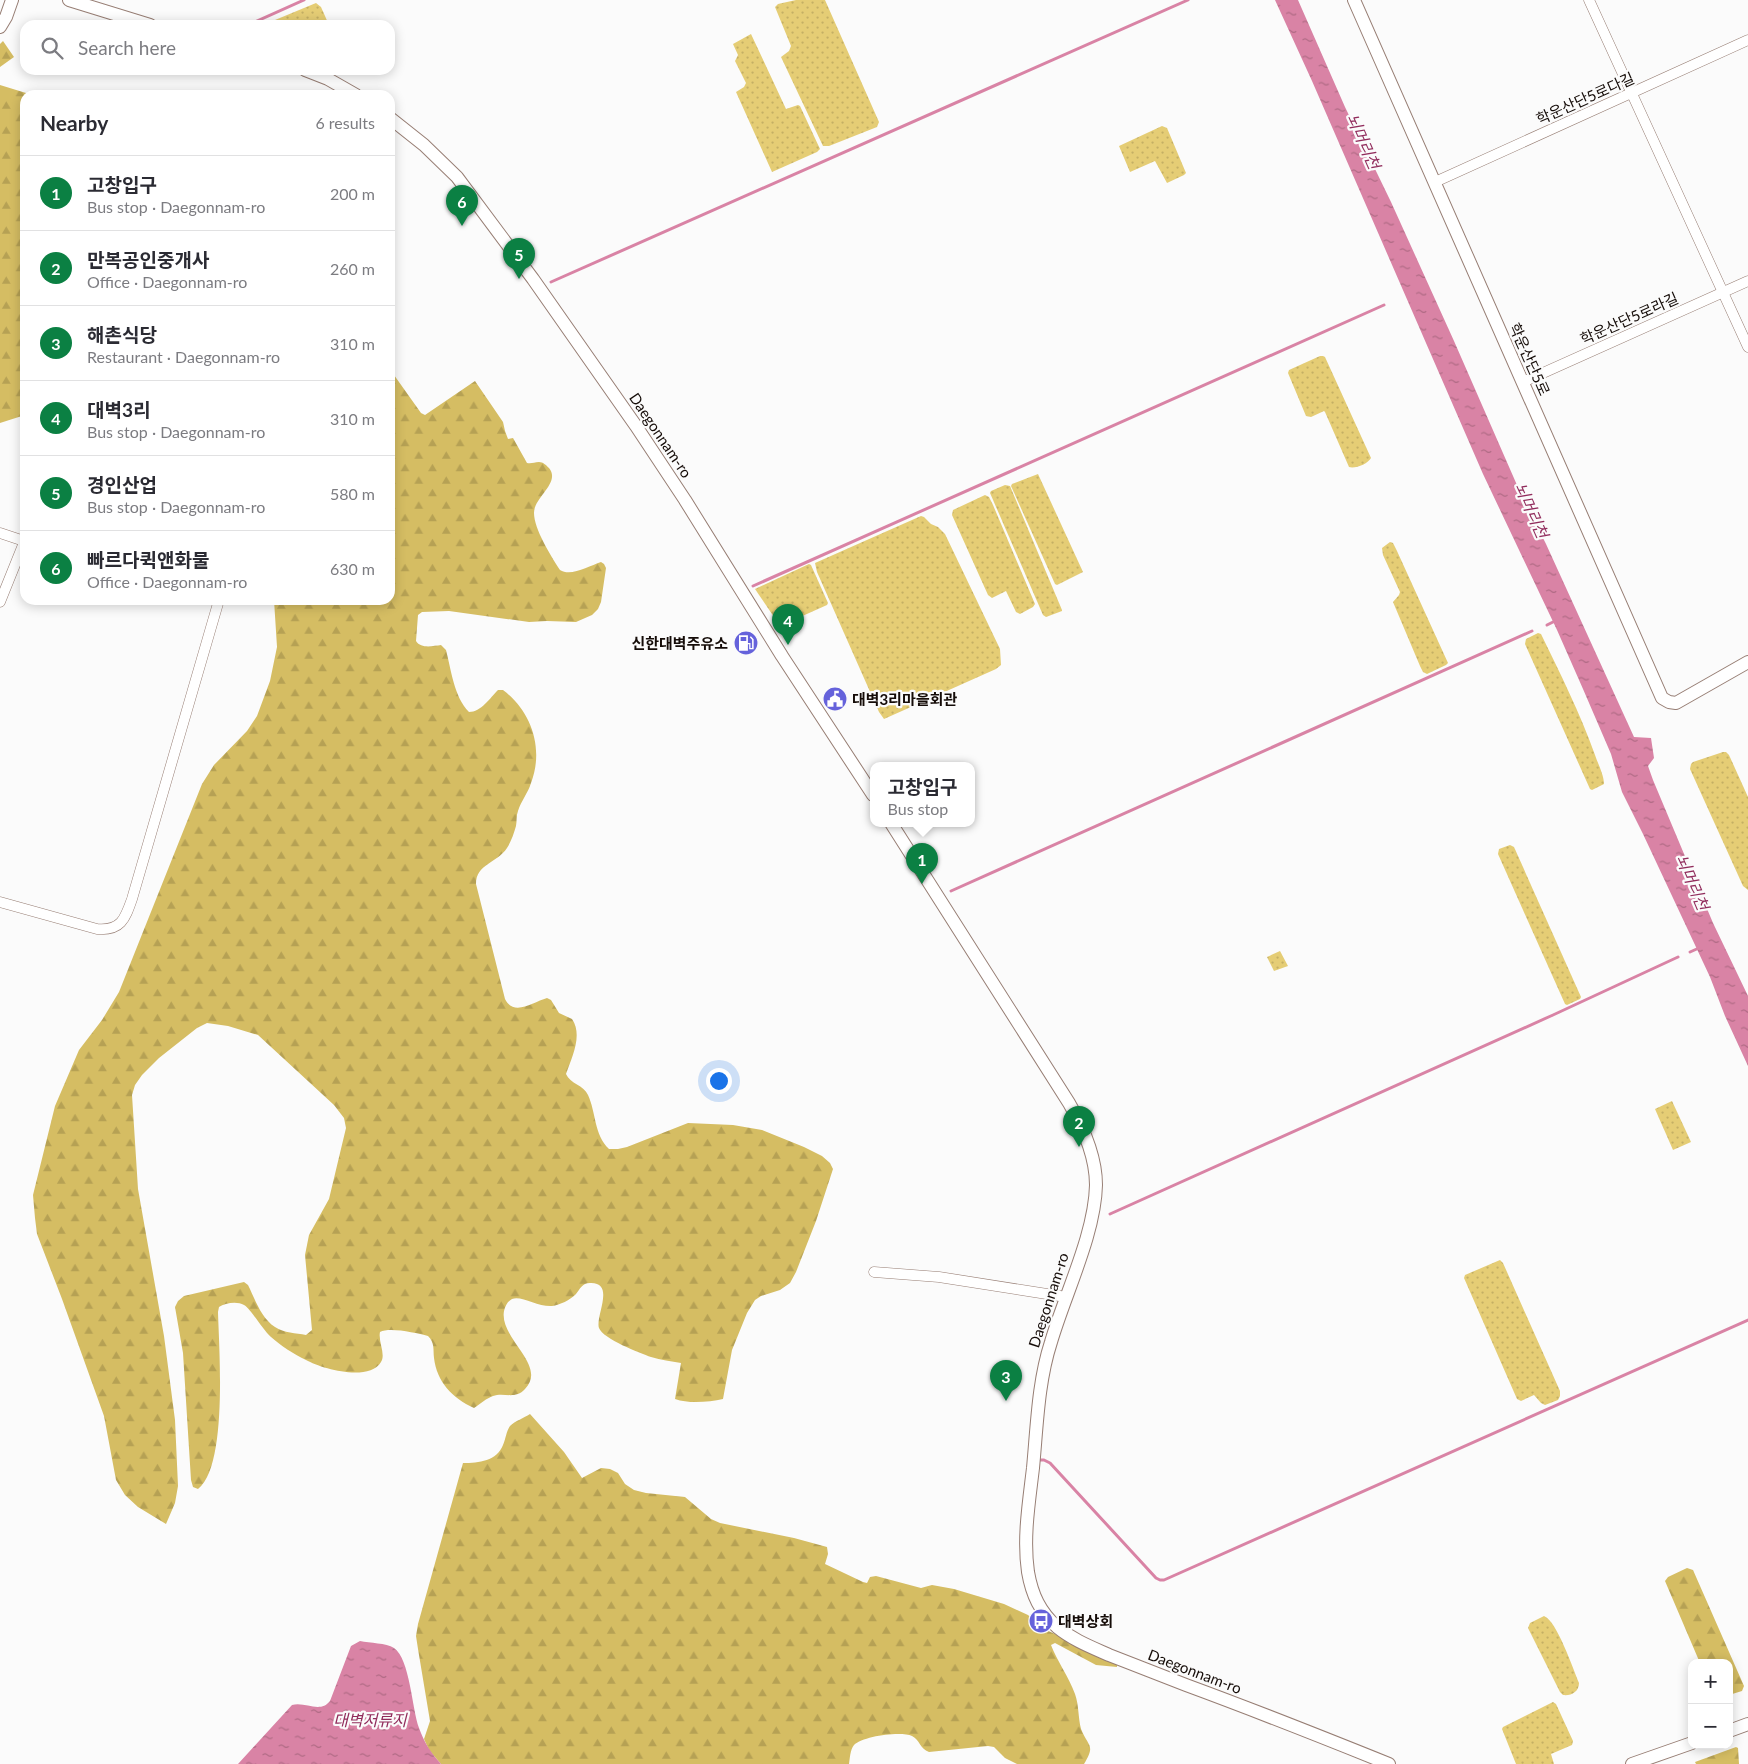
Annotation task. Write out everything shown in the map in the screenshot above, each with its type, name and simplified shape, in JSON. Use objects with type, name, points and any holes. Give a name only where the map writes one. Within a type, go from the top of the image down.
[{"type":"street","points":[[0,27],[12,0]]},
{"type":"street","points":[[69,0],[134,20]]},
{"type":"street","name":"학운산단5로","points":[[1354,0],[1662,698],[1676,703],[1748,662]]},
{"type":"street","points":[[1589,0],[1748,347]]},
{"type":"street","name":"학운산단5로다길","points":[[1435,182],[1748,40]]},
{"type":"street","points":[[318,75],[347,90]]},
{"type":"street","name":"Daegonnam-ro","points":[[395,122],[424,145],[457,177],[533,279],[685,500],[782,656],[870,791]]},
{"type":"street","name":"학운산단5로라길","points":[[1523,382],[1748,280]]},
{"type":"street","points":[[0,533],[20,539]]},
{"type":"street","points":[[0,602],[20,553]]},
{"type":"street","points":[[0,902],[97,930],[112,928],[119,925],[123,920],[132,899],[218,605]]},
{"type":"street","name":"Daegonnam-ro","points":[[894,827],[1069,1103],[1083,1131],[1094,1167],[1095,1196],[1086,1234],[1043,1370],[1027,1527],[1028,1573],[1039,1607],[1046,1617],[1082,1643],[1136,1666],[1285,1722],[1389,1764]]},
{"type":"street","points":[[874,1272],[939,1277],[1066,1297]]},
{"type":"street","points":[[1733,1729],[1748,1724]]},
{"type":"street","points":[[1632,1764],[1688,1744]]},
{"type":"green space","points":[[3,41],[14,57],[0,67],[0,44]]},
{"type":"green space","points":[[0,85],[20,91],[20,417],[0,423]]},
{"type":"green space","points":[[395,376],[421,413],[425,415],[475,381],[503,422],[508,439],[513,438],[527,463],[542,463],[549,468],[552,474],[550,485],[538,501],[534,513],[540,534],[560,570],[575,572],[601,562],[606,568],[601,602],[598,609],[592,615],[576,622],[529,622],[449,611],[422,612],[418,615],[416,641],[424,646],[441,645],[446,650],[456,691],[469,712],[481,707],[498,690],[503,690],[513,699],[528,720],[536,744],[535,770],[530,787],[518,811],[512,837],[503,853],[479,872],[476,884],[505,999],[513,1007],[519,1008],[547,998],[551,1000],[559,1013],[572,1019],[577,1032],[577,1039],[566,1074],[588,1095],[598,1130],[609,1149],[627,1147],[688,1123],[733,1125],[762,1130],[804,1147],[822,1156],[830,1163],[833,1169],[816,1221],[790,1283],[780,1290],[755,1300],[747,1313],[732,1350],[723,1399],[686,1402],[675,1399],[681,1363],[646,1355],[607,1337],[599,1328],[603,1294],[602,1288],[598,1284],[585,1284],[571,1298],[552,1306],[516,1298],[509,1301],[504,1311],[504,1321],[508,1332],[527,1361],[531,1371],[530,1380],[525,1389],[517,1394],[493,1396],[474,1408],[452,1394],[442,1382],[436,1367],[433,1344],[428,1336],[396,1330],[380,1332],[383,1355],[381,1362],[375,1368],[366,1371],[356,1373],[345,1372],[313,1363],[283,1347],[271,1337],[244,1305],[238,1303],[228,1304],[219,1307],[218,1312],[220,1405],[214,1457],[208,1476],[198,1489],[193,1487],[191,1480],[183,1353],[175,1307],[184,1296],[244,1282],[248,1285],[266,1319],[275,1327],[286,1332],[306,1335],[312,1330],[305,1255],[309,1235],[329,1199],[346,1128],[344,1118],[334,1105],[258,1035],[228,1026],[207,1023],[197,1028],[159,1058],[142,1075],[135,1085],[132,1095],[138,1189],[164,1336],[175,1420],[178,1486],[175,1503],[166,1524],[138,1507],[125,1495],[116,1480],[104,1416],[37,1234],[33,1195],[55,1106],[79,1050],[102,1020],[119,992],[202,784],[214,765],[247,731],[257,716],[270,681],[277,647],[274,605],[395,605]]},
{"type":"green space","points":[[530,1414],[564,1452],[582,1478],[601,1468],[610,1469],[618,1473],[625,1484],[634,1490],[685,1497],[711,1519],[720,1523],[794,1538],[827,1547],[828,1554],[825,1564],[863,1582],[867,1583],[870,1577],[876,1576],[921,1588],[932,1585],[954,1589],[1004,1604],[1028,1615],[1042,1628],[1117,1663],[1117,1667],[1096,1665],[1055,1643],[1051,1645],[1070,1681],[1077,1702],[1081,1729],[1090,1746],[1090,1753],[1084,1764],[1017,1764],[1005,1758],[994,1747],[988,1746],[929,1752],[912,1736],[900,1734],[882,1735],[859,1742],[852,1749],[849,1764],[441,1764],[429,1750],[424,1739],[430,1721],[416,1636],[418,1624],[463,1463],[481,1462],[492,1458],[503,1445],[510,1426]]},
{"type":"green space","points":[[1687,1568],[1693,1570],[1732,1659],[1698,1659],[1665,1581],[1668,1577]]},
{"type":"green space","points":[[1733,1661],[1744,1686],[1742,1691],[1733,1694]]},
{"type":"green space","points":[[1738,1748],[1739,1764],[1696,1764],[1695,1762],[1733,1749]]},
{"type":"shaded area","points":[[796,0],[825,0],[879,122],[877,127],[829,146],[823,146],[781,57],[789,51],[791,46],[775,7],[778,4]]},
{"type":"shaded area","points":[[316,3],[321,7],[327,20],[275,20]]},
{"type":"shaded area","points":[[751,34],[786,109],[800,106],[820,149],[772,172],[736,92],[744,87],[746,83],[735,61],[738,55],[733,44]]},
{"type":"shaded area","points":[[1162,126],[1167,128],[1186,173],[1167,183],[1155,161],[1130,172],[1119,146]]},
{"type":"shaded area","points":[[1320,356],[1325,357],[1371,458],[1361,466],[1349,467],[1324,411],[1311,417],[1306,416],[1288,373],[1289,370]]},
{"type":"shaded area","points":[[1038,474],[1083,572],[1057,585],[1011,486]]},
{"type":"shaded area","points":[[1005,485],[1010,486],[1062,611],[1046,617],[1043,615],[990,493]]},
{"type":"shaded area","points":[[985,495],[989,497],[993,505],[1035,604],[1020,614],[1016,612],[1006,591],[992,598],[988,595],[952,515],[953,510]]},
{"type":"shaded area","points":[[921,516],[945,534],[1000,649],[1001,665],[996,669],[884,719],[879,712],[817,572],[815,563]]},
{"type":"shaded area","points":[[1390,542],[1393,543],[1397,551],[1448,663],[1427,674],[1423,672],[1420,666],[1393,602],[1400,592],[1383,555],[1382,548]]},
{"type":"shaded area","points":[[809,564],[828,603],[780,626],[755,589]]},
{"type":"shaded area","points":[[1538,633],[1541,634],[1570,693],[1602,773],[1604,784],[1592,790],[1525,644],[1526,639]]},
{"type":"shaded area","points":[[1723,752],[1729,755],[1748,797],[1748,890],[1743,886],[1690,769],[1693,762]]},
{"type":"shaded area","points":[[1510,845],[1514,847],[1581,997],[1567,1005],[1498,854],[1499,849]]},
{"type":"shaded area","points":[[1280,951],[1288,966],[1274,971],[1267,957]]},
{"type":"shaded area","points":[[1672,1101],[1691,1142],[1673,1150],[1655,1109]]},
{"type":"shaded area","points":[[1500,1260],[1560,1391],[1558,1400],[1545,1405],[1534,1395],[1521,1401],[1517,1399],[1464,1278],[1465,1275]]},
{"type":"shaded area","points":[[1544,1616],[1549,1620],[1559,1636],[1579,1683],[1578,1689],[1572,1694],[1563,1695],[1560,1692],[1528,1628],[1530,1623]]},
{"type":"shaded area","points":[[1553,1702],[1556,1704],[1573,1741],[1572,1745],[1551,1754],[1554,1764],[1516,1764],[1502,1729],[1503,1727]]},
{"type":"water","name":"뇌머리천","points":[[1275,0],[1298,0],[1345,107],[1391,202],[1454,341],[1520,492],[1546,544],[1634,737],[1651,738],[1654,758],[1648,766],[1653,780],[1713,923],[1748,996],[1748,1066],[1725,1016],[1710,977],[1622,792],[1611,754],[1583,689],[1483,474]]},
{"type":"water","name":"대벽저류지","points":[[360,1641],[391,1646],[399,1654],[404,1662],[407,1673],[419,1728],[428,1747],[441,1764],[238,1764],[292,1705],[322,1707],[330,1701],[351,1646]]},
{"type":"waterway","points":[[259,20],[304,0]]},
{"type":"waterway","points":[[551,282],[1188,0]]},
{"type":"waterway","points":[[753,586],[1384,305]]},
{"type":"waterway","points":[[1547,625],[1555,621]]},
{"type":"waterway","points":[[951,891],[1532,631]]},
{"type":"waterway","points":[[1690,952],[1699,948]]},
{"type":"waterway","points":[[1110,1214],[1678,957]]},
{"type":"waterway","points":[[1040,1460],[1050,1463],[1156,1578],[1164,1580],[1748,1320]]},
{"type":"place","name":"빠르다퀵앤화물","points":[[462,226]]},
{"type":"place","name":"경인산업","points":[[519,279]]},
{"type":"place","name":"신한대벽주유소","points":[[746,643]]},
{"type":"place","name":"대벽3리","points":[[788,645]]},
{"type":"place","name":"대벽3리마을회관","points":[[835,699]]},
{"type":"place","name":"고창입구","points":[[922,884]]},
{"type":"place","name":"만복공인중개사","points":[[1079,1147]]},
{"type":"place","name":"해촌식당","points":[[1006,1401]]},
{"type":"place","name":"대벽상회","points":[[1041,1621]]}]
